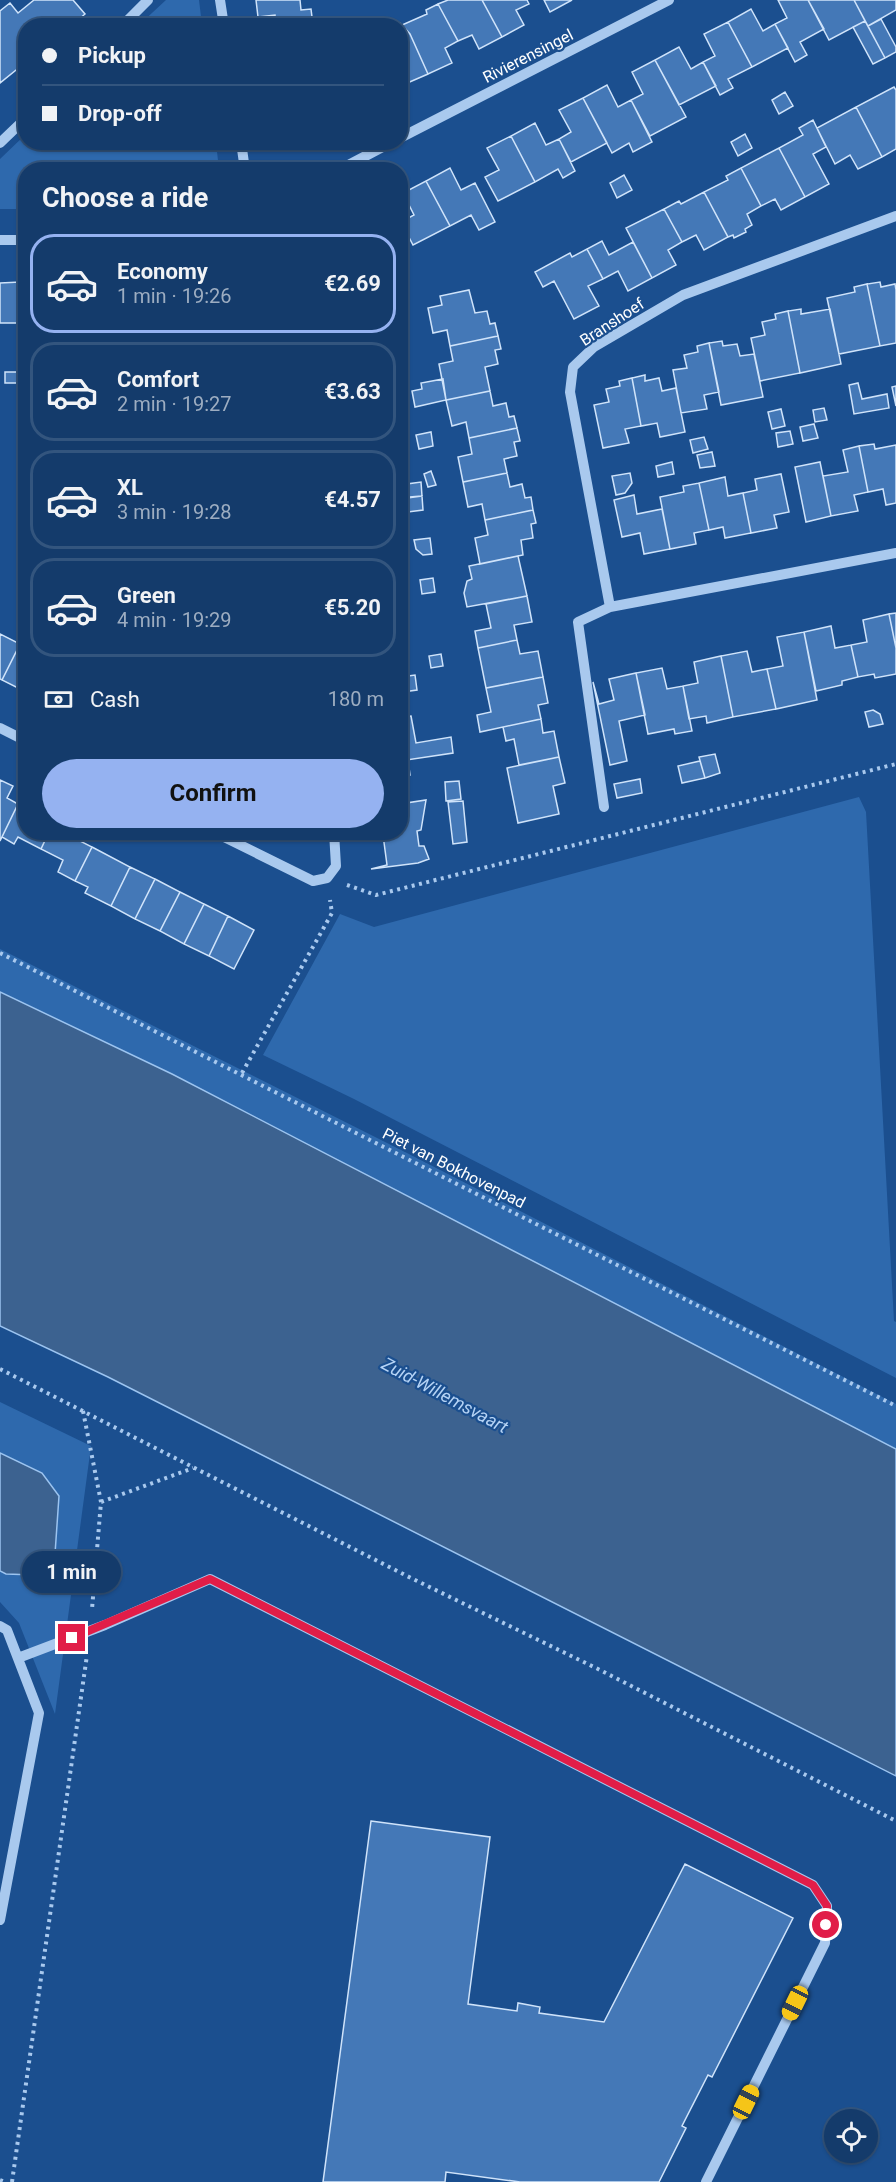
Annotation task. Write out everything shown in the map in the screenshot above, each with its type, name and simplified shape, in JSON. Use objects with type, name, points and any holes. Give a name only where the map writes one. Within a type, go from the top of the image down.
[{"type":"street","points":[[130,18],[148,0]]},
{"type":"street","points":[[220,0],[223,18]]},
{"type":"street","name":"Rivierensingel","points":[[408,134],[669,0]]},
{"type":"street","points":[[0,143],[18,126]]},
{"type":"street","points":[[354,162],[377,150]]},
{"type":"street","name":"Branshoef","points":[[610,607],[570,392],[573,367],[594,347],[683,295],[896,216]]},
{"type":"street","points":[[0,240],[18,240]]},
{"type":"street","points":[[604,807],[578,622],[610,607],[896,553]]},
{"type":"street","points":[[0,729],[18,737]]},
{"type":"street","points":[[230,840],[312,880],[327,878],[336,866],[334,840]]},
{"type":"street","points":[[18,1658],[90,1631],[210,1579],[813,1885],[827,1906],[825,1943],[706,2182]]},
{"type":"street","points":[[0,1626],[7,1630],[39,1713],[0,1920]]},
{"type":"path","points":[[242,1073],[332,913],[327,878],[376,895],[896,764]]},
{"type":"path","name":"Piet van Bokhovenpad","points":[[0,953],[242,1073],[896,1406]]},
{"type":"path","points":[[0,1368],[193,1468],[598,1669],[896,1821]]},
{"type":"path","points":[[12,2182],[90,1631],[101,1502],[82,1411]]},
{"type":"path","points":[[101,1502],[193,1468]]},
{"type":"path","points":[[0,2180],[5,2182]]},
{"type":"shaded area","points":[[166,0],[199,0],[201,18],[147,18]]},
{"type":"shaded area","points":[[18,142],[18,150],[217,150],[218,162],[18,162],[18,209],[0,209],[0,159]]},
{"type":"shaded area","points":[[859,797],[866,812],[894,1321],[896,1322],[896,1378],[354,1099],[263,1055],[340,914],[374,927]]},
{"type":"shaded area","points":[[0,949],[407,1153],[896,1404],[896,1449],[172,1074],[0,992]]},
{"type":"shaded area","points":[[0,1402],[91,1446],[55,1714],[19,1623],[0,1602],[0,1571],[7,1574],[42,1473],[0,1453]]},
{"type":"water","name":"Zuid-Willemsvaart","points":[[0,992],[172,1074],[896,1449],[896,1776],[108,1377],[0,1326]]},
{"type":"water","points":[[0,1453],[42,1473],[59,1496],[55,1554],[35,1575],[6,1574],[0,1571]]},
{"type":"building","points":[[34,0],[73,0],[85,14],[80,18],[18,18],[18,68],[0,83],[0,11],[10,3],[18,13]]},
{"type":"building","points":[[256,0],[300,0],[301,10],[311,9],[312,18],[275,18],[275,15],[258,17]]},
{"type":"building","points":[[448,0],[482,0],[502,37],[479,49],[472,35],[458,41],[438,4]]},
{"type":"building","points":[[482,0],[527,0],[529,4],[516,10],[524,25],[502,37]]},
{"type":"building","points":[[544,0],[572,0],[550,12]]},
{"type":"building","points":[[778,0],[808,0],[824,29],[800,42],[807,55],[795,62],[775,24],[787,18]]},
{"type":"building","points":[[808,0],[854,0],[865,21],[829,40]]},
{"type":"building","points":[[854,0],[896,0],[896,10],[868,26]]},
{"type":"building","points":[[438,4],[458,41],[445,48],[452,63],[428,74],[408,32],[408,22],[427,14],[426,10]]},
{"type":"building","points":[[751,9],[763,31],[775,24],[788,48],[752,67],[728,22]]},
{"type":"building","points":[[881,19],[896,47],[896,52],[885,58],[868,26]]},
{"type":"building","points":[[865,21],[885,58],[873,64],[853,27]]},
{"type":"building","points":[[728,22],[752,67],[728,79],[733,88],[720,95],[703,62],[715,56],[704,34]]},
{"type":"building","points":[[408,32],[410,34],[428,74],[408,83]]},
{"type":"building","points":[[679,47],[691,69],[703,62],[716,86],[679,105],[655,60]]},
{"type":"building","points":[[655,60],[686,117],[650,136],[631,100],[643,94],[632,72]]},
{"type":"building","points":[[607,85],[618,107],[631,100],[652,142],[633,152],[629,143],[612,153],[583,98]]},
{"type":"building","points":[[894,87],[896,90],[896,149],[882,157],[856,107]]},
{"type":"building","points":[[785,92],[793,106],[779,114],[772,100]]},
{"type":"building","points":[[583,98],[607,143],[571,162],[559,139],[571,132],[559,110]]},
{"type":"building","points":[[856,107],[882,157],[858,169],[850,155],[835,164],[817,128]]},
{"type":"building","points":[[813,120],[826,147],[813,154],[829,184],[805,197],[779,148],[803,135],[799,128]]},
{"type":"building","points":[[535,123],[546,145],[559,139],[575,171],[563,178],[558,169],[535,182],[511,136]]},
{"type":"building","points":[[745,134],[752,148],[738,156],[731,142]]},
{"type":"building","points":[[511,136],[535,182],[498,201],[485,177],[499,170],[487,148]]},
{"type":"building","points":[[779,148],[805,197],[781,210],[775,199],[761,206],[741,168]]},
{"type":"building","points":[[450,168],[461,190],[475,183],[495,222],[479,230],[471,215],[450,226],[426,181]]},
{"type":"building","points":[[741,168],[761,206],[747,214],[752,225],[745,229],[746,232],[734,238],[733,235],[728,237],[704,192],[728,180],[726,176]]},
{"type":"building","points":[[624,175],[632,190],[617,198],[610,183]]},
{"type":"building","points":[[426,181],[450,226],[413,245],[408,235],[408,218],[414,215],[408,203],[408,190]]},
{"type":"building","points":[[704,192],[728,237],[704,250],[696,235],[682,242],[664,209],[679,201],[681,204]]},
{"type":"building","points":[[664,209],[682,242],[668,250],[676,265],[652,278],[626,228]]},
{"type":"building","points":[[602,241],[609,255],[633,242],[652,278],[628,291],[618,271],[603,279],[587,249]]},
{"type":"building","points":[[587,249],[603,279],[588,286],[599,306],[574,319],[554,281],[543,287],[535,272],[570,253],[572,257]]},
{"type":"building","points":[[18,282],[18,323],[0,323],[0,283]]},
{"type":"building","points":[[880,282],[881,287],[895,284],[896,343],[880,346],[867,284]]},
{"type":"building","points":[[867,284],[880,346],[839,354],[827,298],[855,292],[854,287]]},
{"type":"building","points":[[469,290],[475,313],[487,311],[490,324],[495,323],[498,336],[450,346],[447,330],[433,333],[428,308],[442,305],[440,296]]},
{"type":"building","points":[[801,309],[801,314],[830,309],[841,364],[800,373],[788,311]]},
{"type":"building","points":[[788,311],[800,373],[760,381],[751,338],[765,335],[762,322],[776,319],[775,314]]},
{"type":"building","points":[[498,336],[501,349],[495,350],[498,364],[485,367],[490,391],[446,400],[439,364],[453,361],[450,346]]},
{"type":"building","points":[[722,341],[723,346],[737,344],[740,356],[754,354],[763,397],[721,405],[709,343]]},
{"type":"building","points":[[709,343],[719,392],[704,395],[707,409],[681,413],[673,370],[687,368],[684,355],[698,352],[697,346]]},
{"type":"building","points":[[5,372],[18,372],[18,383],[5,383]]},
{"type":"building","points":[[645,375],[645,381],[659,378],[662,391],[676,388],[685,432],[660,437],[657,423],[641,426],[632,378]]},
{"type":"building","points":[[632,378],[641,426],[625,429],[629,443],[603,448],[594,405],[609,402],[606,389],[620,386],[619,381]]},
{"type":"building","points":[[443,379],[446,400],[415,407],[412,391],[422,389],[421,383]]},
{"type":"building","points":[[858,383],[862,399],[887,394],[889,408],[854,414],[849,385]]},
{"type":"building","points":[[896,386],[896,406],[892,387]]},
{"type":"building","points":[[490,391],[493,406],[506,403],[509,417],[514,416],[517,428],[469,438],[466,422],[452,426],[446,400]]},
{"type":"building","points":[[824,408],[827,420],[815,422],[813,410]]},
{"type":"building","points":[[781,409],[785,426],[772,429],[768,412]]},
{"type":"building","points":[[814,424],[818,438],[803,441],[800,427]]},
{"type":"building","points":[[517,428],[520,441],[514,442],[517,456],[504,459],[507,473],[463,482],[458,457],[472,454],[469,438]]},
{"type":"building","points":[[790,431],[793,444],[778,447],[776,433]]},
{"type":"building","points":[[431,432],[433,446],[419,449],[416,435]]},
{"type":"building","points":[[704,437],[708,449],[693,453],[690,440]]},
{"type":"building","points":[[874,444],[875,449],[896,445],[896,503],[886,505],[883,489],[868,492],[859,446]]},
{"type":"building","points":[[859,446],[868,492],[854,495],[858,511],[831,516],[823,476],[848,472],[843,450]]},
{"type":"building","points":[[712,452],[715,466],[700,468],[697,455]]},
{"type":"building","points":[[672,462],[674,474],[658,477],[656,466]]},
{"type":"building","points":[[820,462],[831,516],[806,522],[795,467]]},
{"type":"building","points":[[431,471],[436,485],[428,487],[424,474]]},
{"type":"building","points":[[507,473],[510,487],[522,484],[525,498],[531,497],[533,510],[485,520],[482,504],[468,507],[463,482]]},
{"type":"building","points":[[630,473],[632,483],[625,493],[616,495],[612,476]]},
{"type":"building","points":[[781,474],[789,512],[774,515],[777,528],[751,533],[743,493],[757,490],[755,479]]},
{"type":"building","points":[[725,477],[728,496],[743,493],[751,533],[725,538],[723,527],[709,530],[699,483]]},
{"type":"building","points":[[421,482],[422,496],[409,497],[408,484]]},
{"type":"building","points":[[699,483],[709,530],[694,533],[696,544],[670,549],[660,497],[684,492],[683,486]]},
{"type":"building","points":[[634,495],[637,514],[662,509],[670,549],[644,554],[640,533],[622,537],[614,500]]},
{"type":"building","points":[[422,496],[423,510],[408,512],[408,498]]},
{"type":"building","points":[[533,510],[536,523],[531,524],[533,538],[521,540],[523,555],[480,564],[475,538],[488,535],[485,520]]},
{"type":"building","points":[[430,538],[432,554],[423,555],[416,549],[414,540]]},
{"type":"building","points":[[518,556],[527,596],[467,607],[464,593],[467,581],[472,579],[469,566]]},
{"type":"building","points":[[433,578],[435,592],[422,594],[420,580]]},
{"type":"building","points":[[527,596],[532,622],[514,625],[517,640],[478,648],[475,631],[491,628],[486,604]]},
{"type":"building","points":[[896,613],[896,648],[889,614]]},
{"type":"building","points":[[889,614],[896,648],[896,674],[875,678],[874,674],[858,677],[851,645],[867,642],[863,620]]},
{"type":"building","points":[[831,626],[835,648],[851,645],[858,677],[842,681],[842,685],[816,691],[804,632]]},
{"type":"building","points":[[804,632],[817,700],[776,709],[767,669],[783,666],[777,637]]},
{"type":"building","points":[[0,634],[18,643],[18,648],[2,680],[0,679]]},
{"type":"building","points":[[517,640],[520,654],[538,651],[543,677],[486,688],[478,648]]},
{"type":"building","points":[[18,648],[18,688],[2,680]]},
{"type":"building","points":[[747,651],[752,672],[767,669],[776,709],[733,717],[721,656]]},
{"type":"building","points":[[441,654],[443,666],[431,668],[429,656]]},
{"type":"building","points":[[721,656],[733,717],[707,723],[706,716],[689,719],[683,686],[698,683],[694,662]]},
{"type":"building","points":[[662,668],[667,689],[683,686],[692,731],[675,734],[674,729],[648,734],[636,673]]},
{"type":"building","points":[[636,673],[645,715],[619,721],[627,761],[610,765],[593,682],[599,704],[614,700],[609,679]]},
{"type":"building","points":[[415,675],[417,690],[408,691],[408,676]]},
{"type":"building","points":[[543,677],[548,703],[538,705],[541,719],[480,732],[477,715],[491,712],[486,688]]},
{"type":"building","points":[[873,710],[880,714],[883,724],[869,727],[865,712]]},
{"type":"building","points":[[408,716],[411,716],[416,743],[451,737],[453,753],[408,760]]},
{"type":"building","points":[[541,719],[543,733],[554,731],[559,757],[519,765],[514,739],[506,741],[503,727]]},
{"type":"building","points":[[715,754],[720,773],[705,778],[699,757]]},
{"type":"building","points":[[559,757],[565,783],[553,786],[559,814],[518,823],[507,768]]},
{"type":"building","points":[[700,761],[705,778],[682,783],[678,766]]},
{"type":"building","points":[[640,779],[642,793],[617,798],[614,784]]},
{"type":"building","points":[[0,780],[13,786],[7,798],[18,804],[0,841]]},
{"type":"building","points":[[459,781],[461,799],[446,801],[445,782]]},
{"type":"building","points":[[426,800],[421,830],[417,831],[419,846],[424,846],[429,859],[418,863],[371,869],[387,865],[384,840],[408,840],[408,803]]},
{"type":"building","points":[[463,801],[467,842],[453,844],[448,802]]},
{"type":"building","points":[[18,804],[18,837],[14,844],[2,837]]},
{"type":"building","points":[[24,840],[45,840],[41,849]]},
{"type":"building","points":[[45,840],[78,840],[92,847],[75,881],[58,872],[63,860],[41,849]]},
{"type":"building","points":[[92,847],[130,867],[111,906],[85,893],[88,887],[75,881]]},
{"type":"building","points":[[130,867],[155,879],[135,919],[111,906]]},
{"type":"building","points":[[155,879],[180,892],[160,931],[135,919]]},
{"type":"building","points":[[180,892],[204,904],[184,944],[160,931]]},
{"type":"building","points":[[204,904],[228,916],[209,956],[184,944]]},
{"type":"building","points":[[228,916],[254,930],[234,969],[209,956]]},
{"type":"building","points":[[371,1821],[490,1837],[468,2004],[517,2011],[518,2003],[540,2007],[539,2013],[604,2022],[685,1864],[793,1918],[712,2077],[708,2075],[682,2126],[686,2128],[659,2182],[520,2182],[446,2172],[445,2182],[323,2182]]},
{"type":"route","points":[[72,1638],[210,1579],[813,1885],[827,1906],[826,1925]]}]
